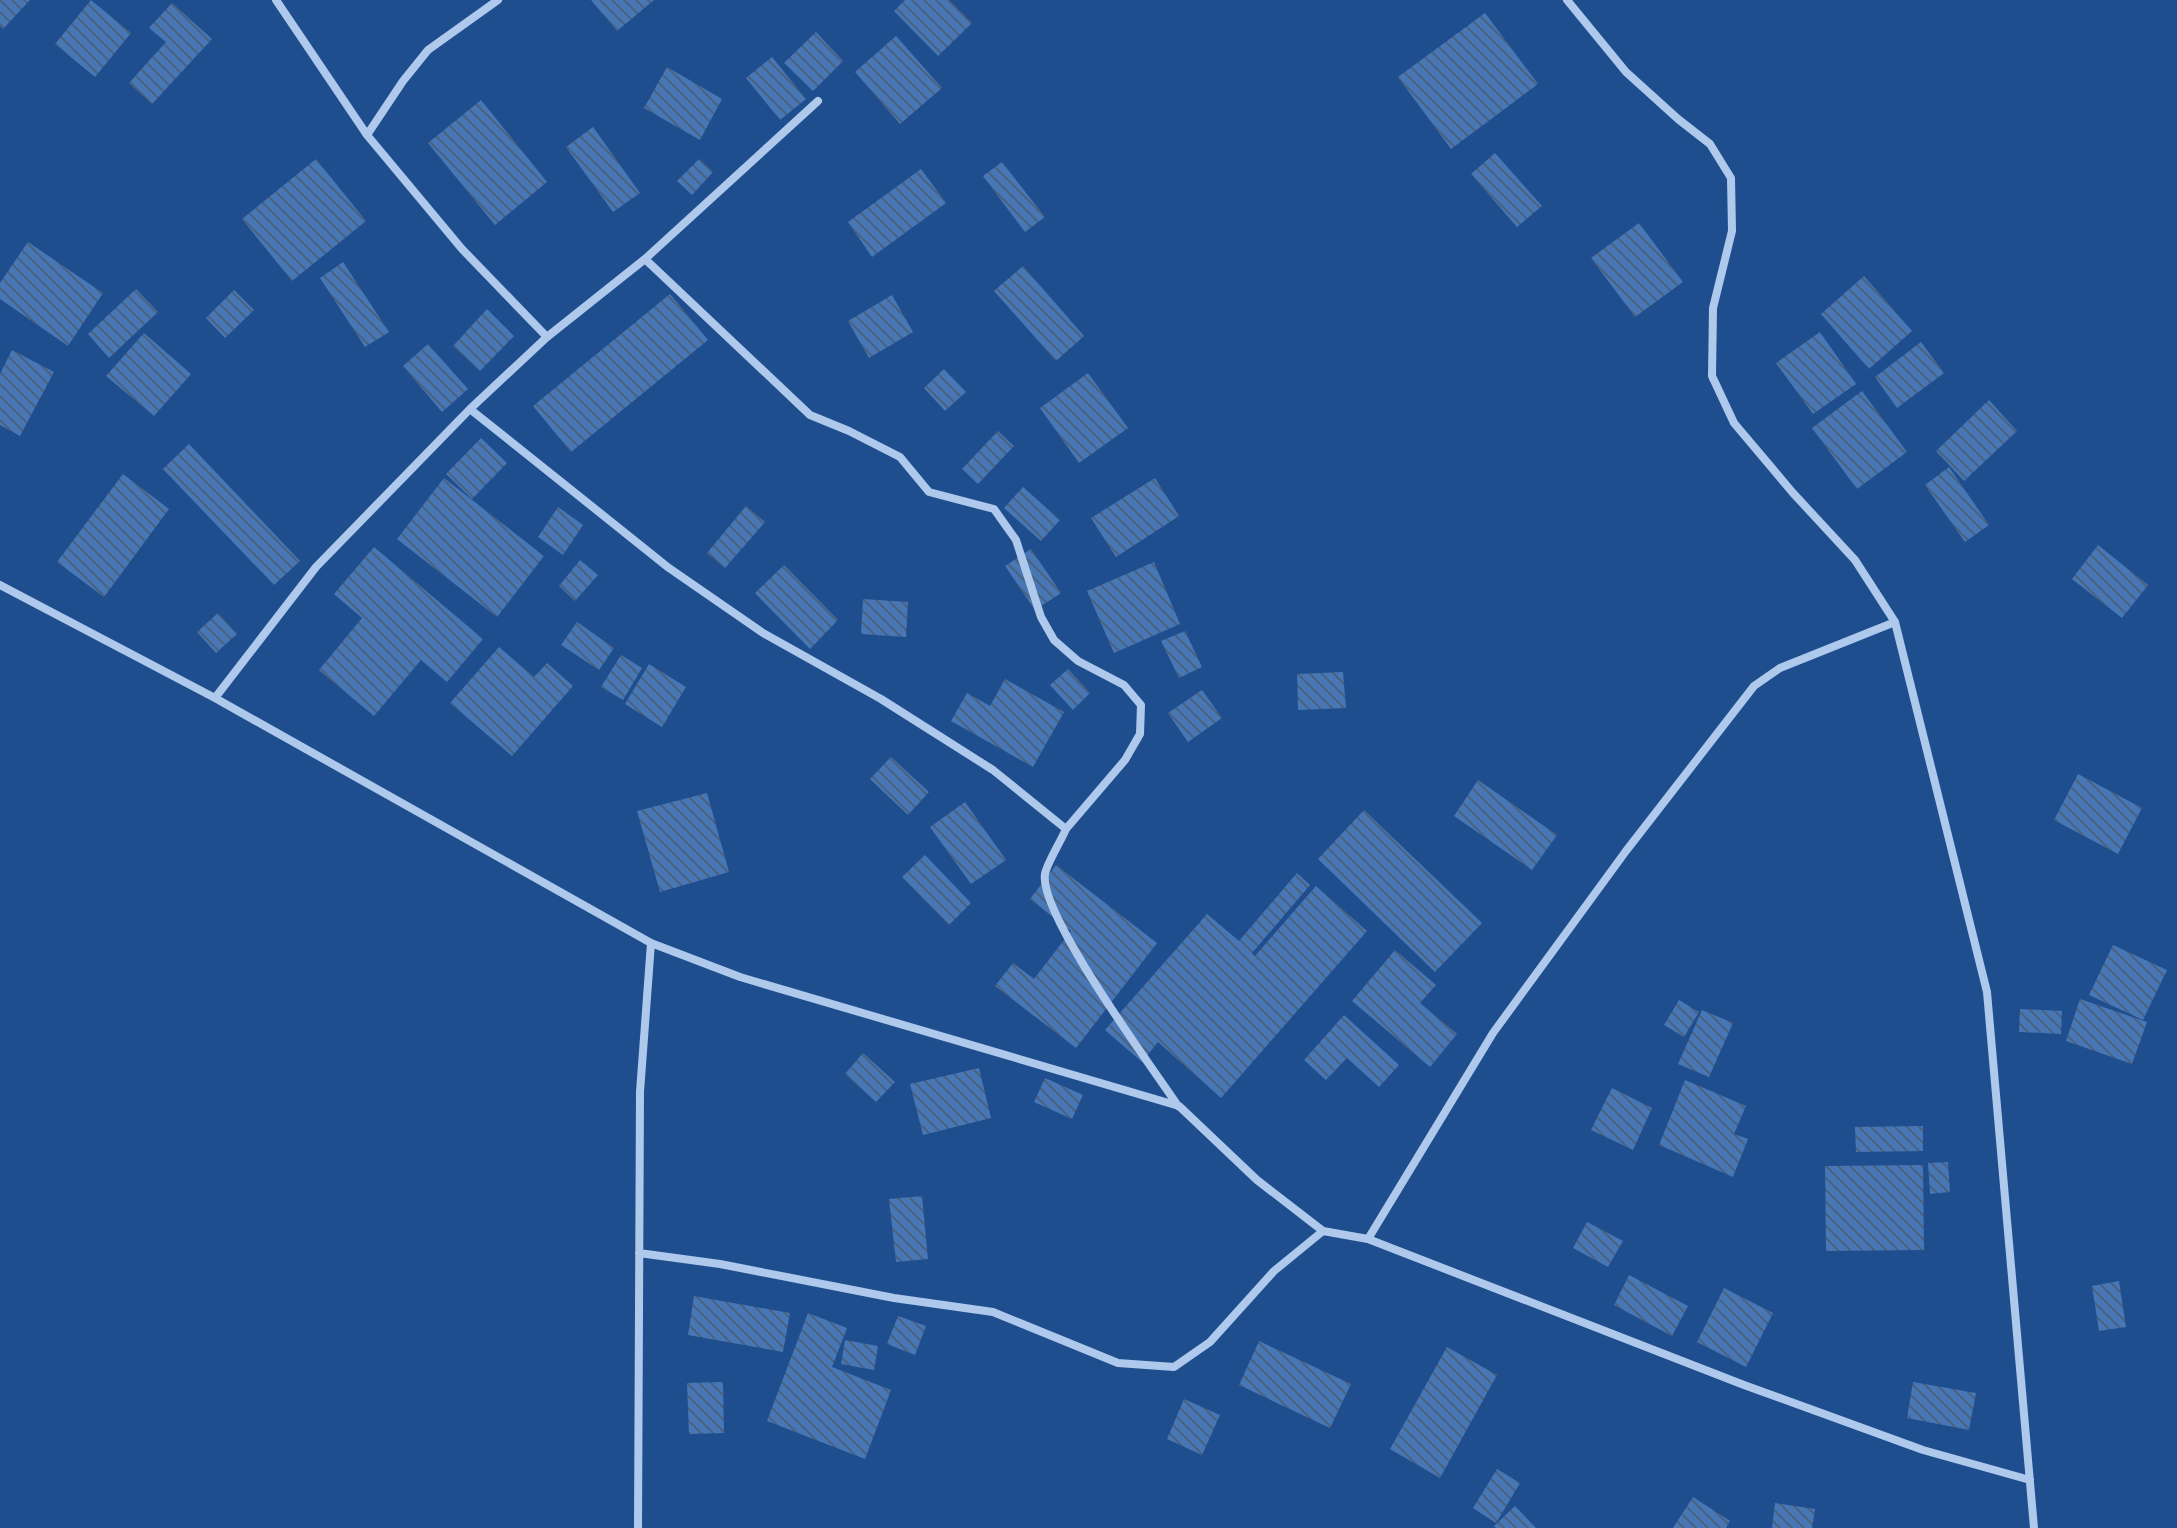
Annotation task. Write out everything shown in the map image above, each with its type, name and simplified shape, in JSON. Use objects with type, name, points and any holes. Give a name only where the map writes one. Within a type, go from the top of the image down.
[{"type":"street","points":[[276,0],[367,135],[462,249],[547,337]]},
{"type":"street","points":[[367,135],[428,50],[498,0]]},
{"type":"street","points":[[1567,0],[1626,72],[1710,144],[1731,178],[1732,231],[1713,308],[1712,376],[1734,423],[1855,560],[1895,622],[1987,992],[2034,1528]]},
{"type":"street","points":[[215,698],[316,567],[470,409],[547,337],[645,259],[818,101]]},
{"type":"street","points":[[645,259],[810,415],[900,457],[929,492],[994,509],[1016,540],[1041,617],[1054,640],[1078,661],[1124,685],[1141,705],[1140,734],[1125,760],[1066,829],[1045,875],[1053,911],[1095,984],[1179,1106],[1257,1180],[1323,1231],[1368,1239],[1744,1385],[1923,1450],[2030,1480]]},
{"type":"street","points":[[470,409],[681,576],[763,633],[881,699],[993,770],[1066,829]]},
{"type":"street","points":[[0,585],[215,698],[651,943],[740,977],[1179,1106]]},
{"type":"street","points":[[1368,1239],[1493,1033],[1626,851],[1754,686],[1780,668],[1895,622]]},
{"type":"street","points":[[638,1528],[640,1092],[651,943]]},
{"type":"street","points":[[639,1253],[720,1264],[894,1298],[993,1312],[1118,1363],[1174,1367],[1210,1342],[1274,1271],[1323,1231]]},
{"type":"building","points":[[0,0],[30,0],[3,29],[0,26]]},
{"type":"building","points":[[91,0],[131,33],[95,77],[55,44]]},
{"type":"building","points":[[591,0],[654,0],[617,31]]},
{"type":"building","points":[[905,0],[949,0],[972,23],[938,56],[894,11]]},
{"type":"building","points":[[172,3],[212,39],[152,104],[129,83],[166,42],[149,28]]},
{"type":"building","points":[[1485,13],[1538,84],[1451,149],[1398,77]]},
{"type":"building","points":[[816,32],[843,61],[813,91],[784,63]]},
{"type":"building","points":[[896,36],[942,88],[900,124],[855,72]]},
{"type":"building","points":[[772,57],[806,99],[780,120],[746,78]]},
{"type":"building","points":[[667,67],[722,99],[700,140],[644,108]]},
{"type":"building","points":[[481,100],[547,182],[495,225],[428,143]]},
{"type":"building","points":[[593,127],[640,193],[613,212],[566,147]]},
{"type":"building","points":[[1495,153],[1542,206],[1517,227],[1471,174]]},
{"type":"building","points":[[316,159],[366,221],[292,281],[242,219]]},
{"type":"building","points":[[699,159],[713,172],[692,195],[677,181]]},
{"type":"building","points":[[1002,162],[1045,217],[1025,232],[983,176]]},
{"type":"building","points":[[921,169],[946,203],[872,257],[848,222]]},
{"type":"building","points":[[1639,223],[1683,282],[1635,317],[1591,258]]},
{"type":"building","points":[[28,242],[103,293],[68,346],[0,299],[0,283]]},
{"type":"building","points":[[343,262],[389,332],[365,347],[320,278]]},
{"type":"building","points":[[1023,266],[1084,336],[1056,361],[994,291]]},
{"type":"building","points":[[1864,276],[1912,331],[1869,369],[1821,314]]},
{"type":"building","points":[[136,289],[158,312],[109,358],[88,334]]},
{"type":"building","points":[[234,290],[254,310],[225,338],[206,318]]},
{"type":"building","points":[[670,294],[708,340],[571,452],[533,406]]},
{"type":"building","points":[[892,295],[913,332],[869,358],[848,321]]},
{"type":"building","points":[[487,309],[514,336],[480,371],[453,346]]},
{"type":"building","points":[[1820,332],[1856,384],[1813,414],[1776,363]]},
{"type":"building","points":[[144,333],[191,374],[154,416],[106,376]]},
{"type":"building","points":[[1921,342],[1944,373],[1897,408],[1875,377]]},
{"type":"building","points":[[428,344],[468,389],[442,412],[403,366]]},
{"type":"building","points":[[12,350],[54,372],[20,436],[0,425],[0,374]]},
{"type":"building","points":[[944,369],[966,392],[945,411],[924,388]]},
{"type":"building","points":[[1088,373],[1128,428],[1079,463],[1040,408]]},
{"type":"building","points":[[1862,391],[1907,452],[1857,489],[1812,428]]},
{"type":"building","points":[[1989,400],[2017,431],[1964,481],[1936,451]]},
{"type":"building","points":[[998,431],[1014,446],[978,484],[962,469]]},
{"type":"building","points":[[481,438],[507,463],[472,499],[446,474]]},
{"type":"building","points":[[189,444],[300,561],[274,585],[163,469]]},
{"type":"building","points":[[1949,467],[1989,525],[1965,542],[1925,485]]},
{"type":"building","points":[[123,474],[169,509],[104,597],[57,562]]},
{"type":"building","points":[[444,478],[544,556],[497,617],[397,539]]},
{"type":"building","points":[[1155,478],[1179,516],[1116,557],[1091,518]]},
{"type":"building","points":[[1023,487],[1060,520],[1041,541],[1004,508]]},
{"type":"building","points":[[746,506],[765,522],[725,568],[707,553]]},
{"type":"building","points":[[558,507],[583,525],[563,555],[538,537]]},
{"type":"building","points":[[2098,545],[2148,585],[2122,618],[2072,579]]},
{"type":"building","points":[[374,547],[483,639],[447,682],[421,660],[374,716],[319,670],[362,618],[334,594]]},
{"type":"building","points":[[1031,549],[1061,593],[1035,610],[1005,566]]},
{"type":"building","points":[[580,560],[598,575],[575,601],[559,586]]},
{"type":"building","points":[[1154,562],[1180,624],[1114,653],[1087,591]]},
{"type":"building","points":[[784,565],[838,620],[810,649],[755,593]]},
{"type":"building","points":[[863,599],[908,602],[906,637],[861,634]]},
{"type":"building","points":[[218,613],[237,634],[216,653],[197,632]]},
{"type":"building","points":[[577,622],[614,648],[599,670],[561,645]]},
{"type":"building","points":[[1185,631],[1202,667],[1179,678],[1161,641]]},
{"type":"building","points":[[499,647],[534,677],[547,663],[573,686],[512,756],[450,703]]},
{"type":"building","points":[[621,655],[642,668],[623,700],[601,687]]},
{"type":"building","points":[[649,664],[686,687],[662,727],[625,704]]},
{"type":"building","points":[[1068,669],[1090,693],[1073,710],[1050,685]]},
{"type":"building","points":[[1343,672],[1346,708],[1298,710],[1297,674]]},
{"type":"building","points":[[1005,679],[1064,712],[1033,767],[951,721],[967,693],[990,706]]},
{"type":"building","points":[[1202,690],[1222,718],[1188,742],[1168,713]]},
{"type":"building","points":[[891,757],[929,792],[908,815],[870,779]]},
{"type":"building","points":[[2078,774],[2142,808],[2118,854],[2054,820]]},
{"type":"building","points":[[1478,780],[1557,835],[1532,870],[1454,816]]},
{"type":"building","points":[[707,793],[729,872],[660,892],[637,811]]},
{"type":"building","points":[[965,802],[1006,860],[971,884],[930,827]]},
{"type":"building","points":[[1364,810],[1482,923],[1435,972],[1318,859]]},
{"type":"building","points":[[925,855],[971,903],[949,925],[902,877]]},
{"type":"building","points":[[1056,865],[1157,943],[1076,1048],[995,986],[1013,963],[1034,979],[1071,931],[1030,899]]},
{"type":"building","points":[[1297,873],[1310,885],[1252,953],[1255,956],[1316,886],[1367,931],[1221,1098],[1158,1042],[1142,1062],[1105,1030],[1207,914],[1239,941]]},
{"type":"building","points":[[2113,945],[2167,970],[2143,1020],[2089,995]]},
{"type":"building","points":[[1395,950],[1436,985],[1420,1003],[1457,1034],[1430,1067],[1352,1001]]},
{"type":"building","points":[[2080,999],[2147,1022],[2132,1064],[2066,1041]]},
{"type":"building","points":[[1679,1000],[1699,1012],[1684,1037],[1664,1025]]},
{"type":"building","points":[[2020,1009],[2062,1011],[2061,1034],[2019,1032]]},
{"type":"building","points":[[1702,1010],[1733,1023],[1709,1077],[1678,1064]]},
{"type":"building","points":[[1344,1015],[1399,1065],[1379,1087],[1347,1058],[1326,1080],[1304,1060]]},
{"type":"building","points":[[863,1053],[895,1082],[876,1102],[845,1074]]},
{"type":"building","points":[[979,1068],[991,1118],[923,1135],[910,1084]]},
{"type":"building","points":[[1045,1078],[1083,1095],[1072,1119],[1034,1102]]},
{"type":"building","points":[[1685,1080],[1746,1106],[1734,1134],[1748,1139],[1733,1177],[1659,1145]]},
{"type":"building","points":[[1612,1088],[1652,1108],[1633,1150],[1591,1130]]},
{"type":"building","points":[[1923,1126],[1923,1151],[1856,1152],[1855,1127]]},
{"type":"building","points":[[1948,1162],[1950,1192],[1930,1194],[1928,1163]]},
{"type":"building","points":[[1923,1165],[1924,1250],[1826,1251],[1825,1166]]},
{"type":"building","points":[[922,1196],[928,1259],[896,1262],[889,1199]]},
{"type":"building","points":[[1587,1222],[1623,1241],[1608,1267],[1573,1248]]},
{"type":"building","points":[[1629,1275],[1688,1306],[1672,1336],[1614,1305]]},
{"type":"building","points":[[2119,1281],[2126,1327],[2099,1331],[2092,1286]]},
{"type":"building","points":[[1724,1288],[1773,1313],[1746,1367],[1697,1342]]},
{"type":"building","points":[[694,1296],[790,1313],[783,1352],[688,1335]]},
{"type":"building","points":[[808,1313],[847,1328],[832,1367],[891,1390],[865,1459],[767,1421]]},
{"type":"building","points":[[898,1316],[926,1326],[915,1355],[887,1344]]},
{"type":"building","points":[[845,1340],[878,1346],[874,1370],[841,1364]]},
{"type":"building","points":[[1259,1341],[1351,1384],[1330,1428],[1239,1385]]},
{"type":"building","points":[[1447,1347],[1497,1375],[1440,1478],[1390,1449]]},
{"type":"building","points":[[723,1382],[724,1433],[689,1434],[687,1383]]},
{"type":"building","points":[[1913,1382],[1976,1393],[1969,1430],[1907,1418]]},
{"type":"building","points":[[1184,1399],[1220,1415],[1202,1455],[1167,1439]]},
{"type":"building","points":[[1497,1469],[1520,1483],[1496,1523],[1473,1508]]},
{"type":"building","points":[[1693,1497],[1730,1521],[1726,1528],[1673,1528]]},
{"type":"building","points":[[1775,1503],[1815,1509],[1812,1528],[1772,1528]]},
{"type":"building","points":[[1515,1506],[1536,1528],[1494,1526]]}]
